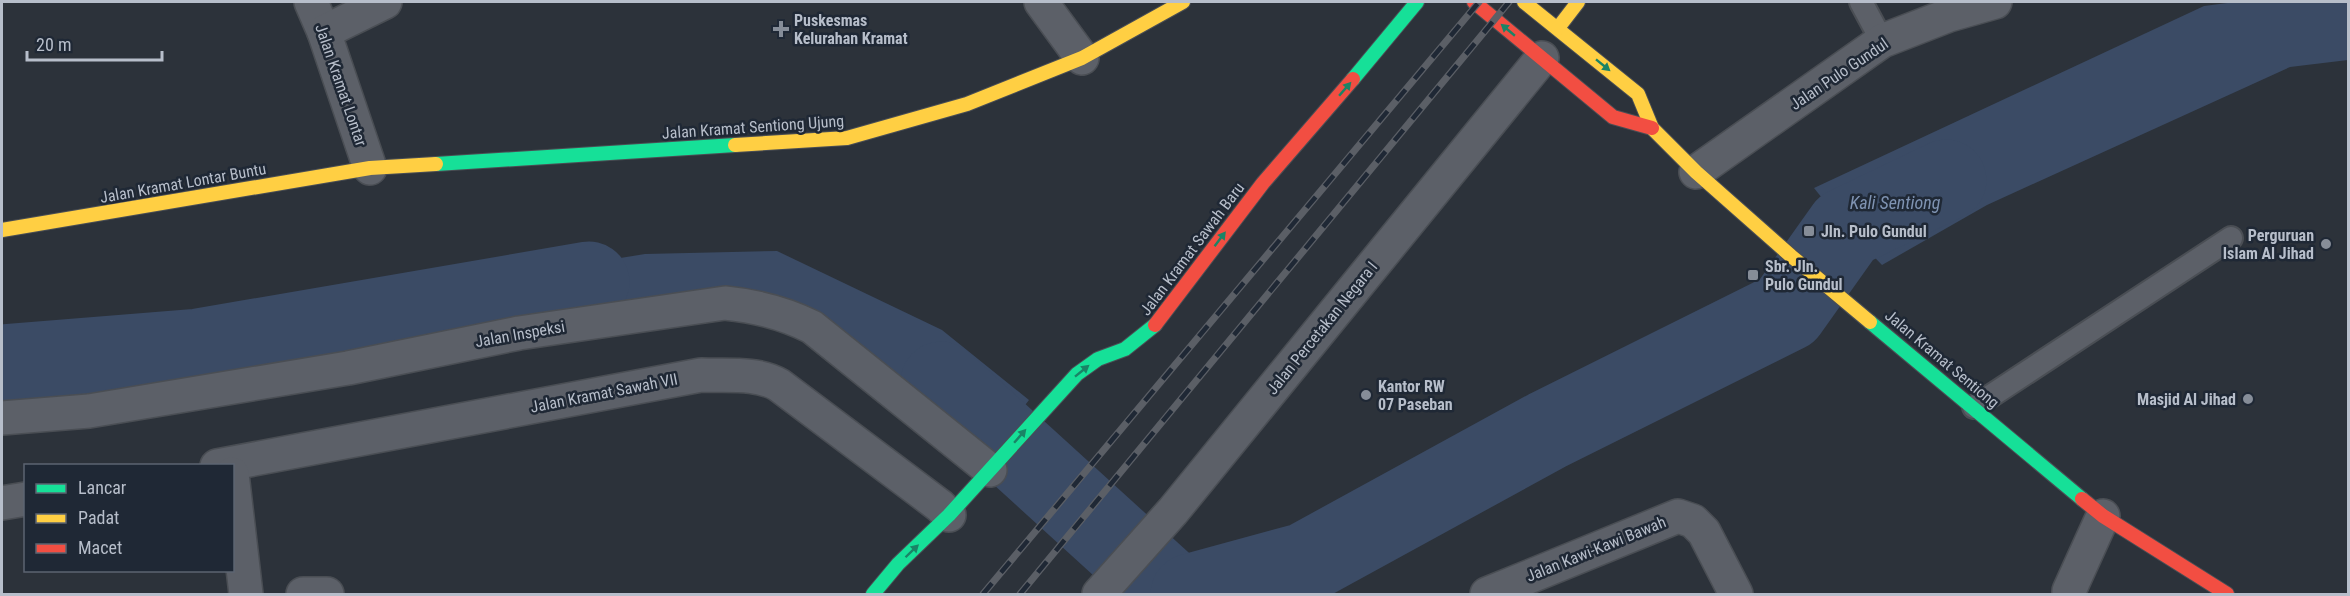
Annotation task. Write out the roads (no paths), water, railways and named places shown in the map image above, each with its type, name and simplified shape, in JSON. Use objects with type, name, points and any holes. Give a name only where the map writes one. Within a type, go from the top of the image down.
[{"type":"street","name":"Jalan Kramat Lontar","points":[[311,2],[324,32],[370,168]]},
{"type":"street","points":[[324,32],[385,2]]},
{"type":"street","points":[[1041,2],[1082,58]]},
{"type":"street","name":"Jalan Kramat Sentiong Ujung","points":[[370,168],[847,138],[967,104],[1082,58],[1183,2]]},
{"type":"street","name":"Jalan Kramat Sawah Baru","points":[[873,594],[898,564],[949,515],[1077,374],[1098,359],[1125,349],[1151,330],[1263,183],[1387,41],[1417,2]]},
{"type":"street","name":"Jalan Kramat Sentiong","points":[[1474,2],[1613,117],[1652,128]]},
{"type":"street","name":"Jalan Kramat Sentiong","points":[[1524,2],[1638,94],[1652,128],[1696,172],[1791,256],[1866,316],[2103,516],[2227,594]]},
{"type":"street","points":[[1557,28],[1578,2]]},
{"type":"street","name":"Jalan Pulo Gundul","points":[[1696,172],[1882,41],[1949,15],[1995,2]]},
{"type":"street","name":"Jalan Percetakan Negara I","points":[[1104,588],[1173,511],[1542,58]]},
{"type":"street","name":"Jalan Kramat Lontar Buntu","points":[[2,230],[370,168]]},
{"type":"street","name":"Jalan Inspeksi","points":[[2,418],[89,411],[348,368],[519,333],[725,303],[756,307],[795,319],[812,327],[995,465]]},
{"type":"street","name":"Jalan Kramat Sawah VII","points":[[234,466],[701,375],[756,377],[768,378],[779,385],[949,515]]},
{"type":"street","points":[[2,503],[24,499]]},
{"type":"street","points":[[234,509],[246,594]]},
{"type":"street","name":"Jalan Kawi-Kawi Bawah","points":[[1487,594],[1678,516],[1694,521],[1704,532],[1736,594]]},
{"type":"street","points":[[2069,594],[2103,516]]},
{"type":"street","points":[[303,594],[327,594]]},
{"type":"lane","points":[[1861,2],[1882,41]]},
{"type":"lane","points":[[1974,407],[2231,238]]},
{"type":"water","name":"Kali Sentiong","points":[[2235,2],[2348,2],[2348,60],[2290,67],[1987,205],[1882,265],[1846,228],[1814,188],[2204,6]]},
{"type":"water","points":[[777,251],[942,330],[1029,400],[990,451],[775,296],[485,328],[472,282],[645,254]]},
{"type":"waterway","points":[[1191,594],[1305,563],[1548,430],[1787,311],[1846,228],[1946,180]]},
{"type":"waterway","points":[[2,365],[199,349],[589,282]]},
{"type":"waterway","points":[[941,382],[1174,594]]},
{"type":"railway","points":[[983,594],[1479,2]]},
{"type":"railway","points":[[1020,594],[1509,2]]},
{"type":"place","name":"Puskesmas Kelurahan Kramat","points":[[781,29]]},
{"type":"place","name":"Jln. Pulo Gundul","points":[[1809,231]]},
{"type":"place","name":"Perguruan Islam Al Jihad","points":[[2326,244]]},
{"type":"place","name":"Sbr. Jln. Pulo Gundul","points":[[1753,275]]},
{"type":"place","name":"Kantor RW 07 Paseban","points":[[1366,395]]},
{"type":"place","name":"Masjid Al Jihad","points":[[2248,399]]}]
